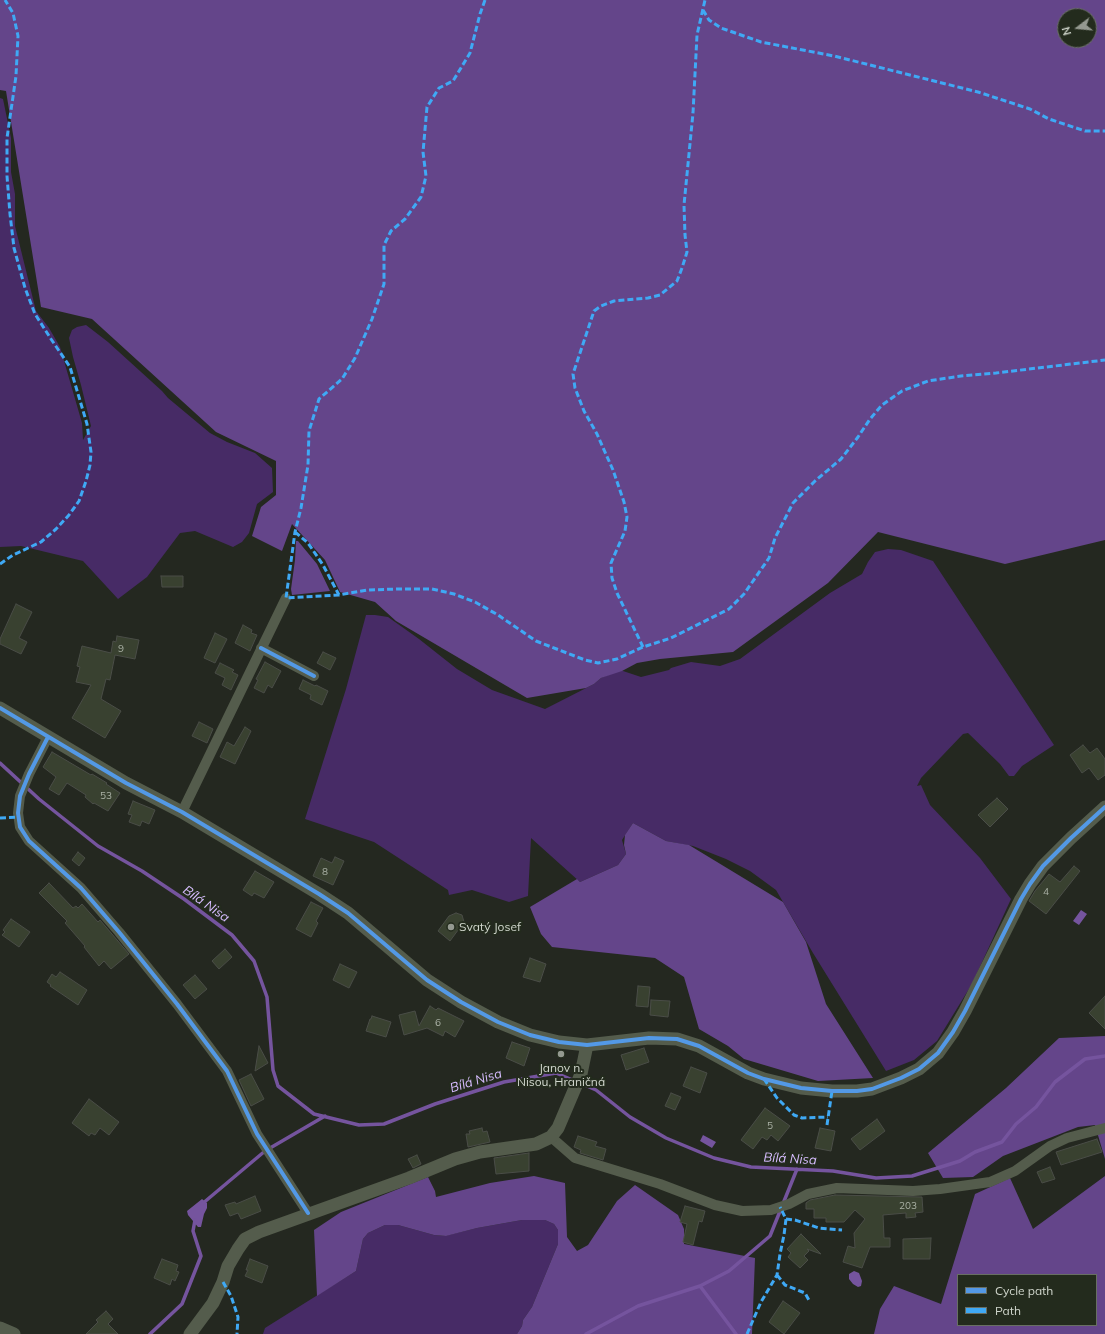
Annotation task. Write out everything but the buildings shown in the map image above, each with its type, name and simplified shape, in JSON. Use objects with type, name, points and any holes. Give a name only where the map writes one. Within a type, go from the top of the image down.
[{"type":"street","points":[[182,812],[286,598]]},
{"type":"street","points":[[261,648],[314,676]]},
{"type":"street","points":[[0,708],[126,783],[182,812],[319,894],[348,913],[427,980],[460,1002],[498,1022],[530,1035],[558,1042],[587,1045],[649,1038],[677,1039],[699,1046],[748,1073],[801,1088],[832,1091],[857,1091],[872,1089],[901,1078],[919,1069],[938,1053],[965,1011],[1030,884],[1043,866],[1105,807]]},
{"type":"street","points":[[48,737],[29,774],[20,796],[18,812],[20,827],[29,841],[81,888],[119,932],[177,1004],[227,1071],[257,1134],[308,1213]]},
{"type":"street","points":[[190,1334],[213,1303],[223,1282],[228,1266],[245,1239],[308,1213],[409,1178],[455,1159],[480,1152],[536,1144],[551,1137],[558,1128],[581,1074],[587,1045]]},
{"type":"street","points":[[551,1137],[574,1158],[660,1184],[715,1205],[742,1210],[771,1210],[789,1204],[808,1194],[837,1188],[913,1191],[990,1182],[1015,1171],[1050,1146],[1067,1138],[1105,1128]]},
{"type":"street","points":[[0,1328],[14,1334]]},
{"type":"shaded area","points":[[0,0],[1105,0],[1105,540],[1005,564],[878,532],[828,583],[733,652],[660,659],[637,663],[622,671],[601,678],[586,688],[527,698],[396,621],[375,602],[340,592],[325,560],[292,524],[282,551],[252,536],[261,507],[276,495],[276,461],[216,432],[92,319],[41,307],[6,91],[0,90]]},
{"type":"shaded area","points":[[0,98],[3,99],[11,138],[11,172],[15,194],[15,226],[36,311],[49,328],[60,347],[82,423],[83,440],[91,426],[69,338],[72,330],[86,325],[108,342],[168,398],[210,433],[227,442],[255,453],[272,468],[273,492],[257,504],[249,533],[242,542],[233,547],[195,531],[180,533],[147,577],[118,599],[83,561],[21,546],[0,547]]},
{"type":"shaded area","points":[[296,541],[298,541],[317,564],[330,591],[292,595],[291,589]]},
{"type":"shaded area","points":[[888,549],[901,550],[933,561],[1054,745],[1022,766],[1014,776],[1009,776],[1000,764],[968,733],[963,734],[921,778],[917,786],[921,785],[930,805],[980,858],[1011,899],[972,984],[937,1041],[914,1060],[886,1071],[776,890],[750,871],[726,859],[693,846],[666,841],[633,823],[622,840],[626,854],[618,865],[580,882],[531,838],[528,896],[509,902],[472,890],[449,895],[448,890],[374,842],[305,819],[346,689],[366,615],[388,617],[457,669],[492,690],[545,709],[594,684],[601,678],[620,670],[641,677],[669,670],[691,662],[720,666],[740,659],[830,593],[862,574],[875,552]]},
{"type":"shaded area","points":[[633,823],[666,841],[689,845],[783,902],[806,942],[826,1004],[873,1078],[818,1081],[744,1059],[728,1046],[699,1029],[684,977],[655,958],[552,947],[541,934],[530,907],[577,879],[580,882],[618,865],[626,854],[624,845],[625,835]]},
{"type":"shaded area","points":[[1081,910],[1087,914],[1079,925],[1073,921]]},
{"type":"shaded area","points":[[1105,1036],[1105,1159],[1095,1125],[1078,1127],[1003,1156],[973,1177],[943,1178],[928,1153],[1006,1088],[1059,1038]]},
{"type":"shaded area","points":[[703,1135],[716,1142],[712,1148],[700,1141]]},
{"type":"shaded area","points":[[534,1176],[565,1183],[567,1237],[577,1251],[588,1245],[617,1201],[635,1185],[678,1215],[684,1229],[684,1244],[755,1258],[752,1334],[517,1334],[522,1326],[523,1320],[532,1307],[558,1244],[558,1230],[554,1224],[545,1220],[522,1220],[477,1228],[446,1236],[434,1235],[398,1225],[385,1225],[368,1233],[363,1239],[356,1271],[317,1296],[314,1230],[341,1212],[428,1177],[435,1191],[436,1197],[490,1183]]},
{"type":"shaded area","points":[[1105,1176],[1105,1334],[874,1334],[880,1309],[894,1286],[941,1304],[975,1194],[1010,1178],[1033,1229]]},
{"type":"shaded area","points":[[202,1199],[207,1203],[207,1208],[201,1227],[198,1227],[188,1215],[187,1211]]},
{"type":"shaded area","points":[[522,1220],[545,1220],[554,1224],[558,1230],[558,1244],[532,1307],[523,1320],[522,1326],[517,1334],[263,1334],[265,1328],[356,1271],[363,1239],[368,1233],[385,1225],[398,1225],[434,1235],[445,1236],[477,1228]]},
{"type":"shaded area","points":[[854,1271],[859,1273],[862,1281],[861,1286],[858,1287],[849,1279],[849,1274]]},
{"type":"waterway","name":"Bílá Nisa","points":[[0,763],[39,799],[98,846],[142,871],[184,899],[232,935],[254,961],[267,997],[273,1070],[278,1086],[314,1114],[359,1125],[384,1124],[435,1104],[504,1082],[556,1073],[575,1081]]},
{"type":"waterway","name":"Bílá Nisa","points":[[580,1083],[596,1090],[630,1117],[666,1138],[714,1158],[751,1167],[833,1171],[876,1178],[912,1176],[960,1161],[975,1152],[1002,1142],[1016,1124],[1036,1107],[1055,1082],[1085,1059],[1105,1056]]},
{"type":"waterway","points":[[202,1204],[265,1151],[325,1116]]},
{"type":"waterway","points":[[586,1334],[638,1306],[700,1286],[729,1271],[770,1236],[797,1169]]},
{"type":"waterway","points":[[150,1334],[182,1304],[201,1256],[193,1231],[195,1220]]},
{"type":"waterway","points":[[700,1286],[736,1334]]},
{"type":"marked path","points":[[0,564],[13,555],[41,542],[69,515],[79,501],[86,481],[90,465],[91,452],[87,424],[70,367],[35,314],[25,288],[14,248],[7,176],[7,138],[16,76],[18,36],[13,13],[5,0]]},
{"type":"marked path","points":[[485,0],[470,53],[453,81],[439,88],[427,107],[423,152],[426,176],[421,197],[405,219],[391,231],[384,245],[384,284],[372,319],[355,358],[342,379],[319,399],[309,431],[308,465],[301,508],[295,532],[286,598],[339,595],[367,590],[432,589],[454,594],[475,602],[498,615],[536,641],[585,660],[598,663],[617,659],[643,647],[671,638],[729,609],[744,594],[769,558],[775,538],[793,503],[815,481],[841,459],[882,405],[902,391],[928,381],[1105,360]]},
{"type":"marked path","points":[[643,647],[617,593],[612,578],[611,563],[625,531],[627,517],[624,502],[613,470],[597,434],[584,411],[575,388],[573,374],[594,311],[601,306],[614,301],[648,298],[660,295],[677,281],[682,268],[687,252],[684,205],[693,113],[697,35],[705,0]]},
{"type":"marked path","points":[[703,10],[709,20],[721,28],[761,42],[834,56],[978,92],[1030,109],[1049,119],[1085,131],[1105,131]]},
{"type":"marked path","points":[[295,532],[308,543],[323,565],[339,595]]},
{"type":"marked path","points":[[0,818],[18,817]]},
{"type":"marked path","points":[[764,1079],[777,1098],[794,1115],[802,1118],[828,1117]]},
{"type":"marked path","points":[[827,1125],[832,1091]]},
{"type":"marked path","points":[[747,1334],[761,1302],[777,1275],[786,1219],[780,1207]]},
{"type":"marked path","points":[[786,1219],[795,1220],[819,1228],[842,1230]]},
{"type":"marked path","points":[[777,1275],[785,1285],[805,1293],[810,1302]]},
{"type":"marked path","points":[[223,1282],[231,1296],[238,1317],[237,1334]]},
{"type":"cycle path","points":[[261,648],[314,676]]},
{"type":"cycle path","points":[[0,708],[126,783],[182,812],[319,894],[348,913],[427,980],[461,1002],[498,1022],[530,1035],[559,1042],[587,1045],[649,1038],[677,1039],[699,1046],[748,1073],[764,1079],[801,1088],[832,1091],[857,1091],[872,1089],[901,1078],[919,1069],[938,1053],[953,1032],[965,1011],[1030,884],[1043,866],[1105,807]]},
{"type":"cycle path","points":[[48,737],[29,774],[20,796],[18,813],[20,827],[29,841],[81,888],[119,932],[177,1004],[227,1071],[257,1134],[308,1213]]},
{"type":"place","name":"Svatý Josef","points":[[451,927]]},
{"type":"place","name":"Janov n. Nisou, Hraničná","points":[[561,1054]]}]
